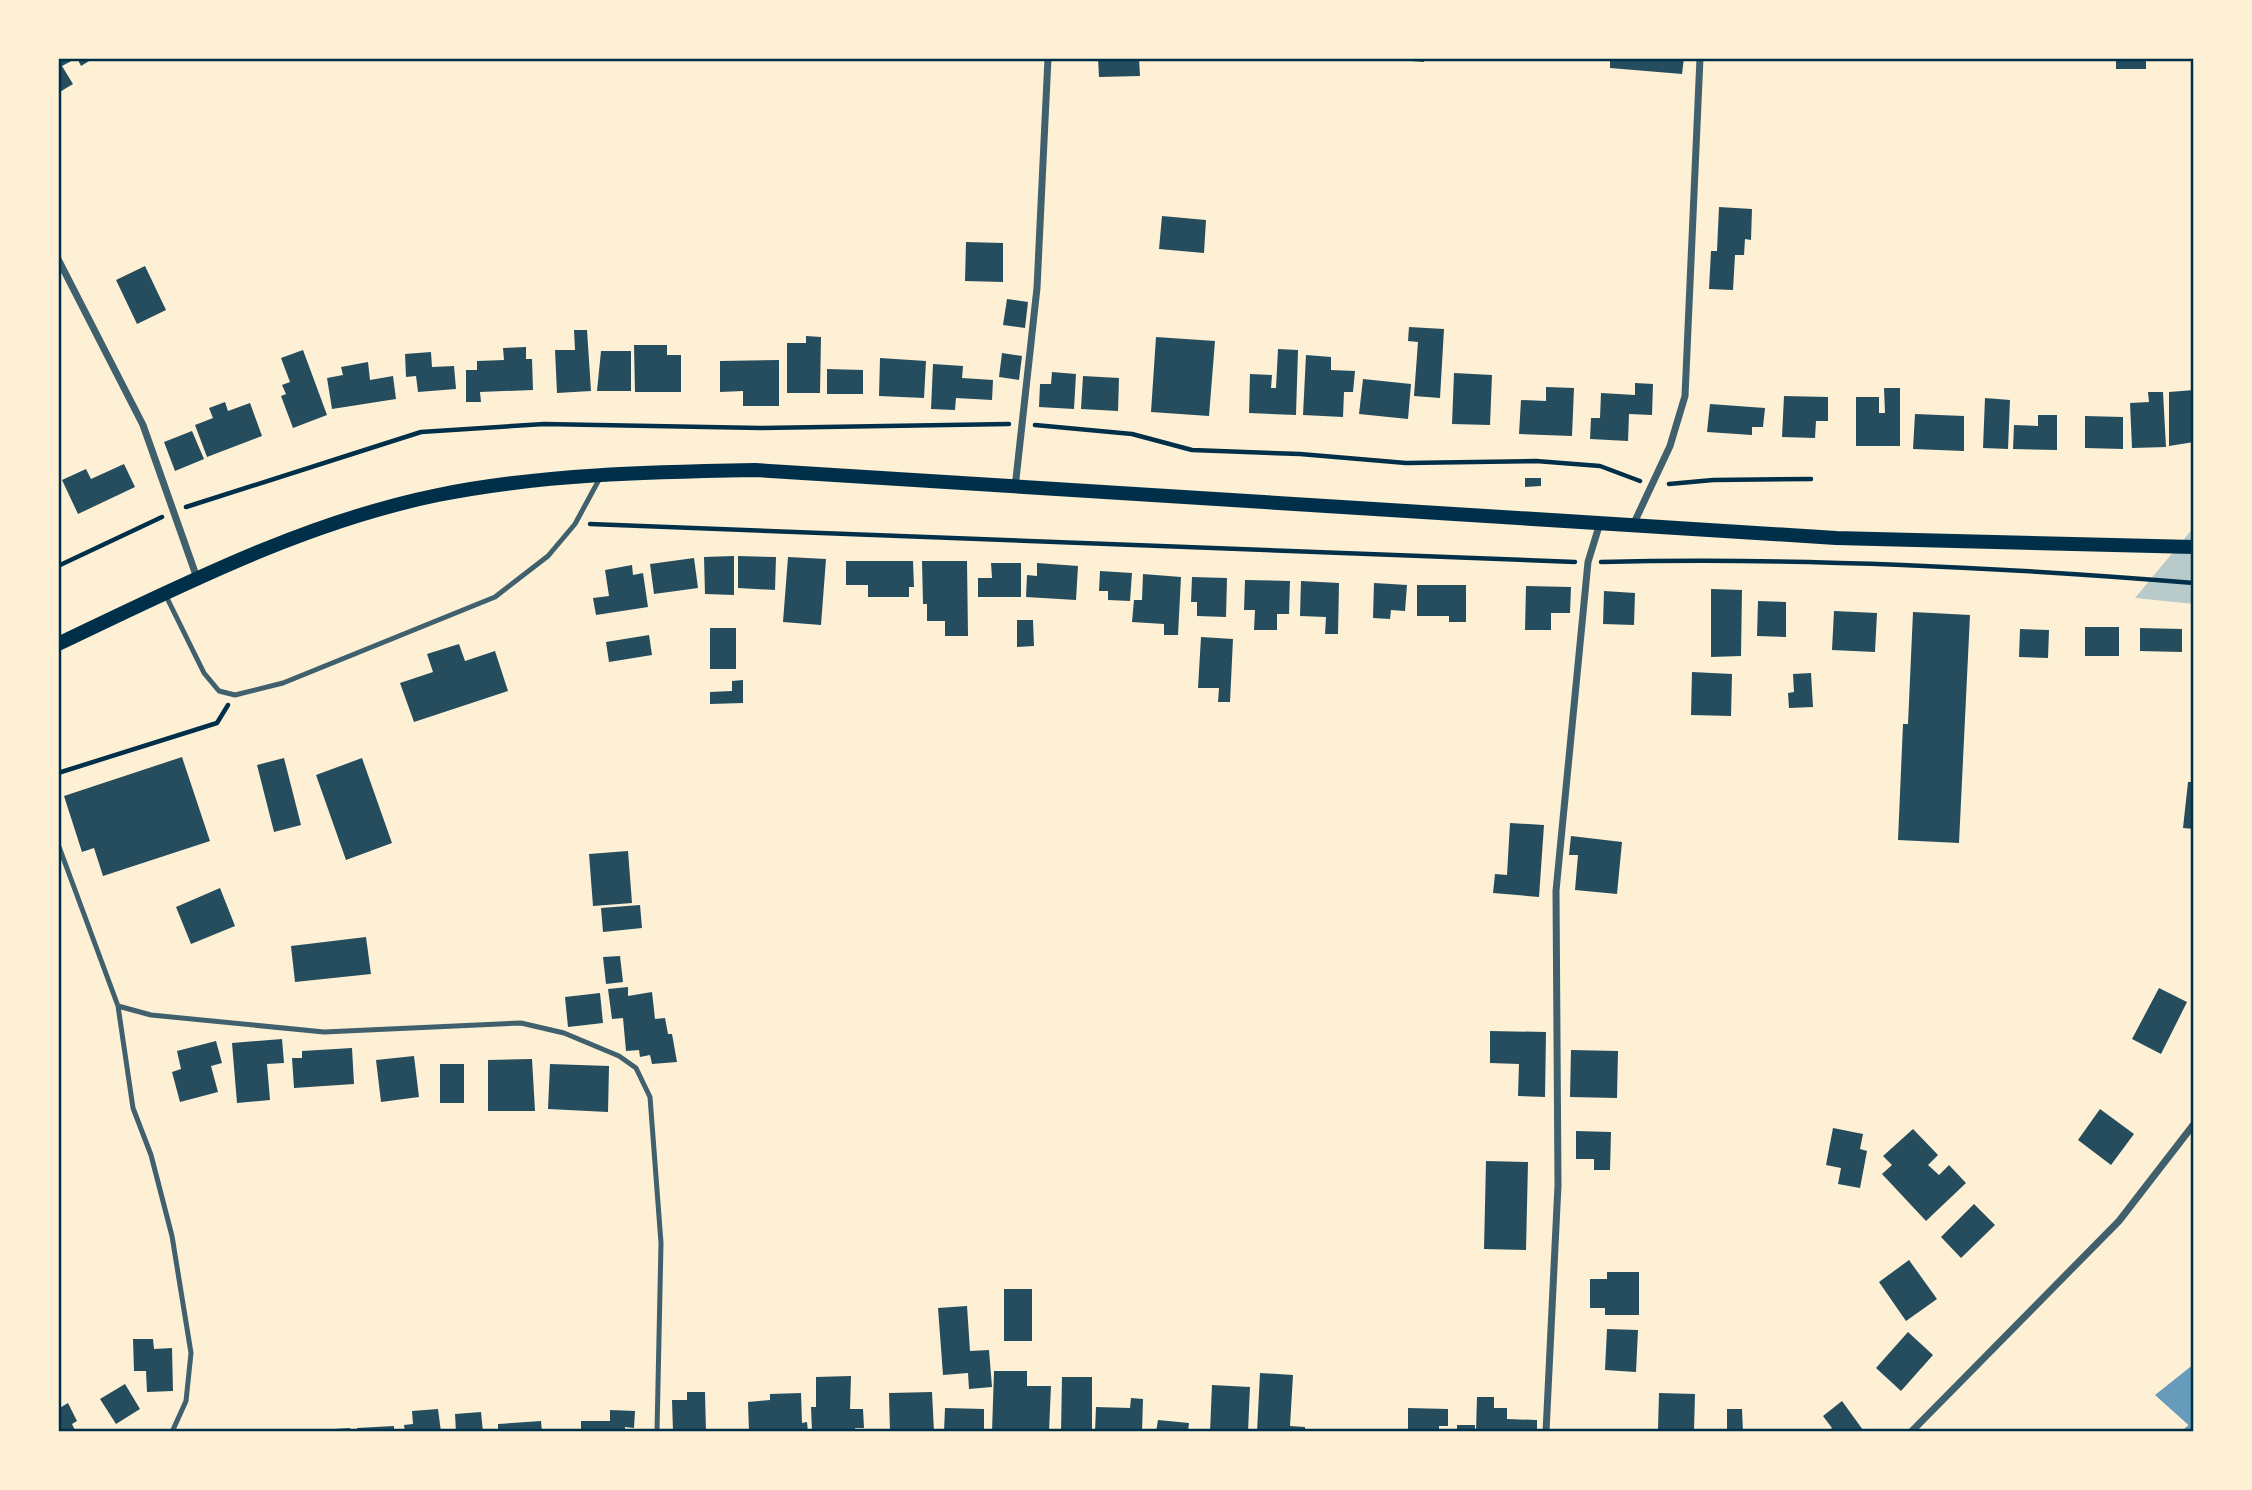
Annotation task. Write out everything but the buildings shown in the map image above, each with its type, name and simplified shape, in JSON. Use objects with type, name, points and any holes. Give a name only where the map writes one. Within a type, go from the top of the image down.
[{"type":"main road","points":[[58,644],[197,578],[372,512],[436,495],[501,484],[602,474],[755,470],[1015,488],[1634,523],[1836,538],[2194,547]]},
{"type":"street","points":[[1015,488],[1037,288],[1048,58]]},
{"type":"street","points":[[1634,523],[1670,446],[1685,396],[1700,58]]},
{"type":"street","points":[[58,259],[143,425],[197,578]]},
{"type":"street","points":[[1546,1432],[1559,1185],[1556,891],[1588,562],[1600,522]]},
{"type":"street","points":[[1912,1432],[2119,1221],[2194,1124]]},
{"type":"lane","points":[[165,593],[204,673],[219,691],[235,695],[283,683],[495,597],[548,556],[575,524],[602,474]]},
{"type":"lane","points":[[58,844],[118,1006],[132,1108],[151,1155],[172,1236],[191,1353],[186,1401],[172,1432]]},
{"type":"lane","points":[[118,1006],[150,1015],[324,1032],[521,1023],[564,1033],[619,1056],[636,1068],[650,1097],[661,1243],[657,1432]]},
{"type":"path","points":[[58,566],[174,511],[421,432],[544,424],[761,428],[1020,424],[1132,434],[1192,450],[1300,453],[1406,463],[1536,461],[1600,466],[1653,486],[1713,480],[1811,479]]},
{"type":"path","points":[[575,524],[1588,562],[1781,562],[2100,575],[2194,583]]},
{"type":"path","points":[[58,773],[217,723],[235,695]]},
{"type":"shaded area","points":[[2194,527],[2194,604],[2135,598]]},
{"type":"water","points":[[2194,1364],[2194,1430],[2155,1395]]},
{"type":"waterway","points":[[2186,1432],[2194,1425]]}]
